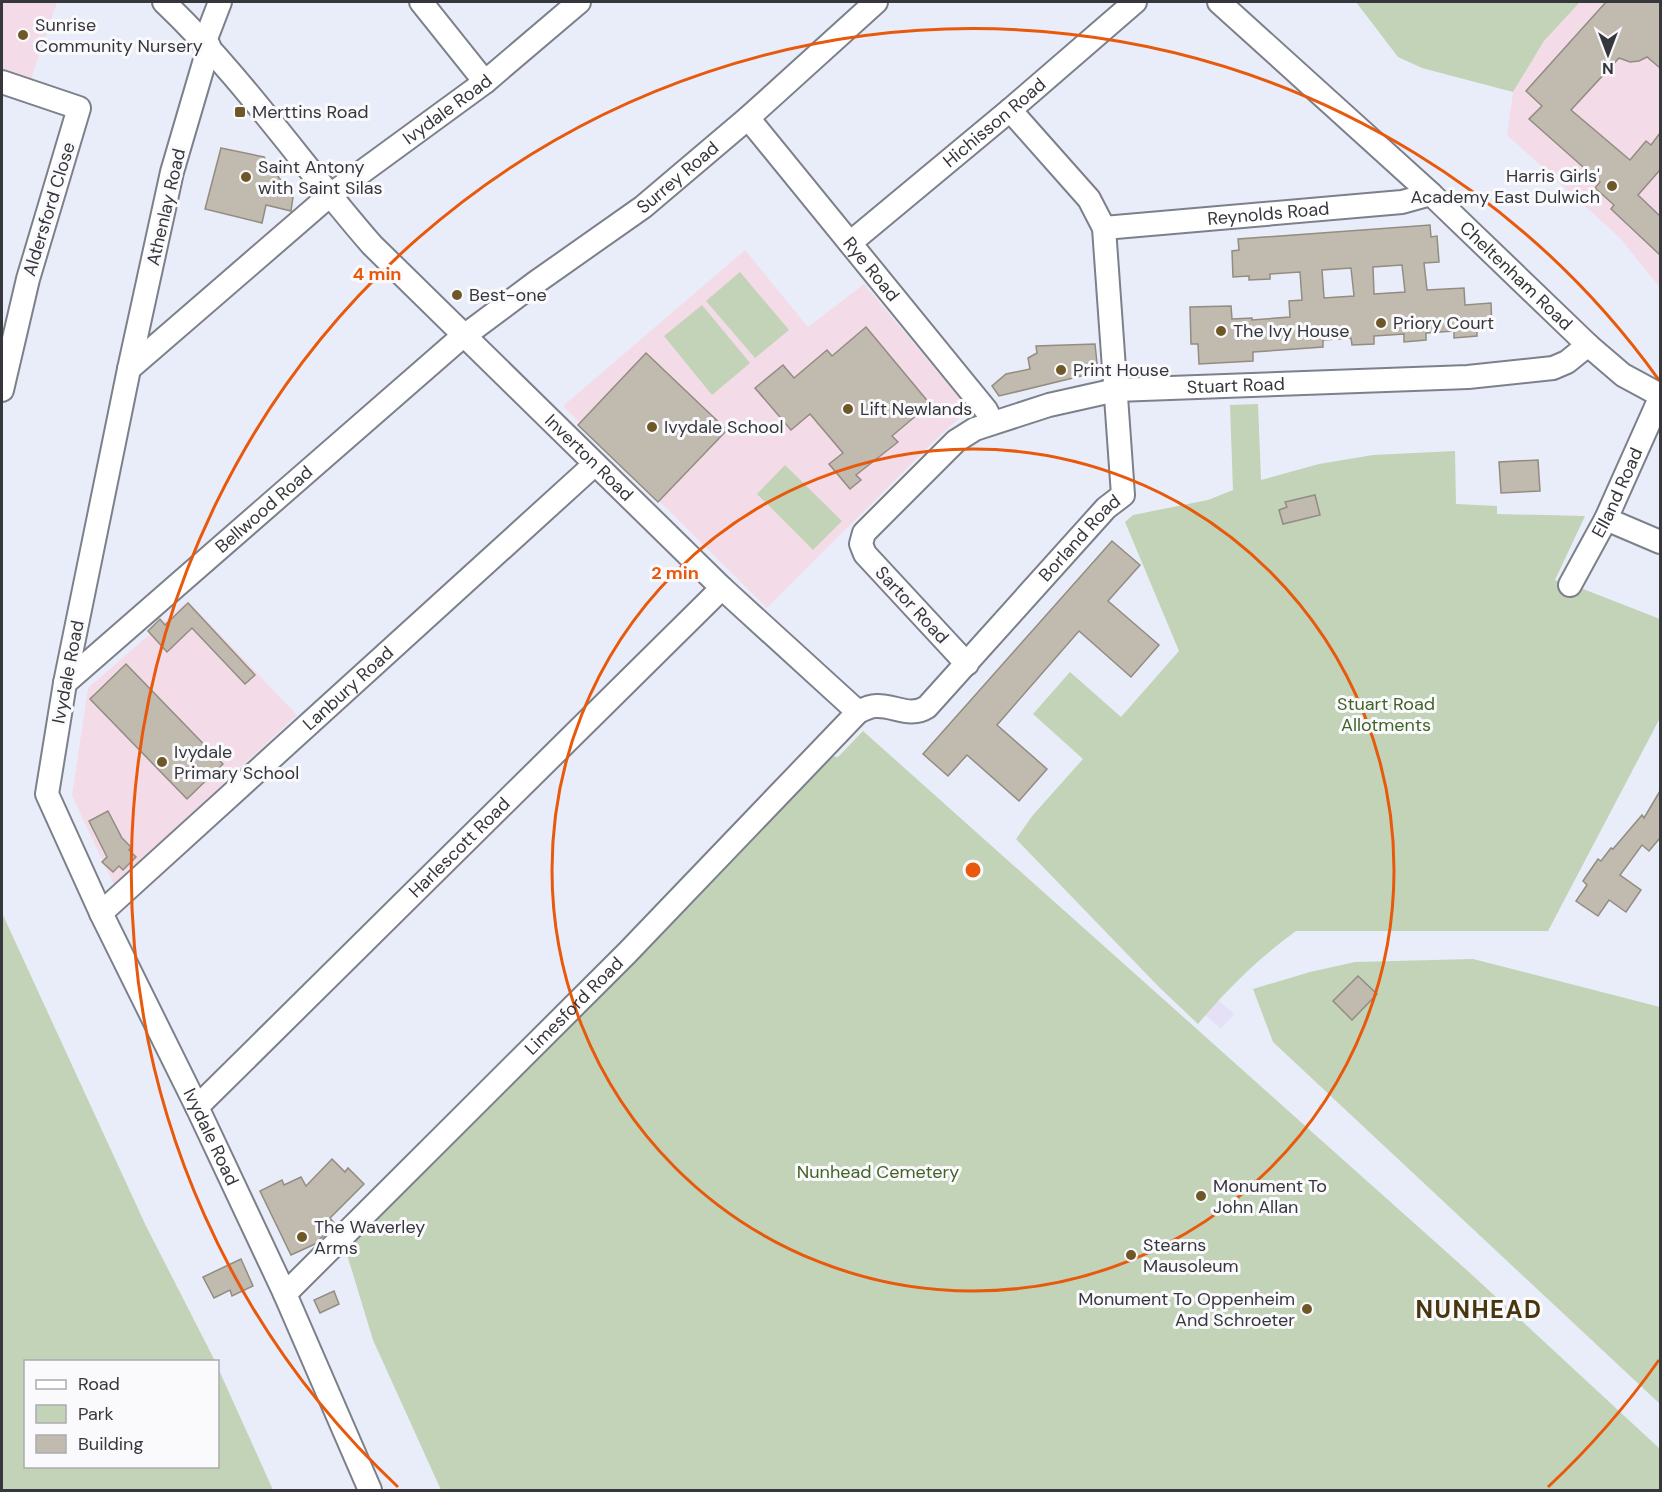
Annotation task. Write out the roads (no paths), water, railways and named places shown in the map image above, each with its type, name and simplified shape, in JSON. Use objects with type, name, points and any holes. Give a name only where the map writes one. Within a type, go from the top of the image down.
[{"type":"street","points":[[164,2],[207,44],[329,196]]},
{"type":"street","name":"Athenlay Road","points":[[129,369],[172,172],[220,2]]},
{"type":"street","points":[[421,2],[484,82]]},
{"type":"street","name":"Ivydale Road","points":[[370,1491],[285,1294],[197,1107],[101,913],[47,794],[65,683],[129,369],[329,196],[484,82],[579,2]]},
{"type":"street","name":"Surrey Road","points":[[464,336],[643,207],[748,118],[876,2]]},
{"type":"street","name":"Hichisson Road","points":[[850,243],[1135,2]]},
{"type":"street","name":"Cheltenham Road","points":[[1219,2],[1431,194],[1588,345],[1623,375],[1660,397]]},
{"type":"street","name":"Aldersford Close","points":[[2,82],[79,108],[27,279],[2,390]]},
{"type":"street","name":"Borland Road","points":[[858,712],[877,705],[912,712],[920,712],[927,707],[1106,508],[1124,495],[1104,228],[1089,199],[1010,110]]},
{"type":"street","name":"Rye Road","points":[[748,118],[986,410],[992,422]]},
{"type":"street","name":"Reynolds Road","points":[[1104,228],[1402,202],[1431,194]]},
{"type":"street","name":"Inverton Road","points":[[329,196],[372,245],[722,588],[858,712]]},
{"type":"street","name":"Bellwood Road","points":[[65,683],[464,336]]},
{"type":"street","name":"Stuart Road","points":[[861,544],[864,533],[956,441],[992,422],[1049,405],[1116,390],[1468,377],[1553,368],[1567,362],[1588,345]]},
{"type":"street","name":"Elland Road","points":[[1570,585],[1606,519],[1660,397]]},
{"type":"street","name":"Lanbury Road","points":[[101,913],[595,464]]},
{"type":"street","points":[[1606,519],[1660,542]]},
{"type":"street","name":"Sartor Road","points":[[861,544],[865,554],[967,664]]},
{"type":"street","name":"Harlescott Road","points":[[197,1107],[722,588]]},
{"type":"street","name":"Limesford Road","points":[[285,1294],[627,953],[858,712]]},
{"type":"place","name":"Sunrise Community Nursery","points":[[23,35]]},
{"type":"place","name":"Merttins Road","points":[[240,112]]},
{"type":"place","name":"Saint Antony with Saint Silas","points":[[246,177]]},
{"type":"place","name":"Harris Girls' Academy East Dulwich","points":[[1612,186]]},
{"type":"place","name":"Best-one","points":[[457,295]]},
{"type":"place","name":"Priory Court","points":[[1381,323]]},
{"type":"place","name":"The Ivy House","points":[[1221,331]]},
{"type":"place","name":"Print House","points":[[1061,370]]},
{"type":"place","name":"Lift Newlands","points":[[848,409]]},
{"type":"place","name":"Ivydale School","points":[[652,427]]},
{"type":"place","name":"Ivydale Primary School","points":[[162,762]]},
{"type":"place","name":"Monument To John Allan","points":[[1201,1196]]},
{"type":"place","name":"The Waverley Arms","points":[[302,1237]]},
{"type":"place","name":"Stearns Mausoleum","points":[[1131,1255]]},
{"type":"place","name":"Monument To Oppenheim And Schroeter","points":[[1307,1309]]},
{"type":"district","name":"NUNHEAD","points":[[1479,1309]]},
{"type":"park label","name":"Stuart Road Allotments","points":[[1386,714]]},
{"type":"park label","name":"Nunhead Cemetery","points":[[878,1172]]}]
